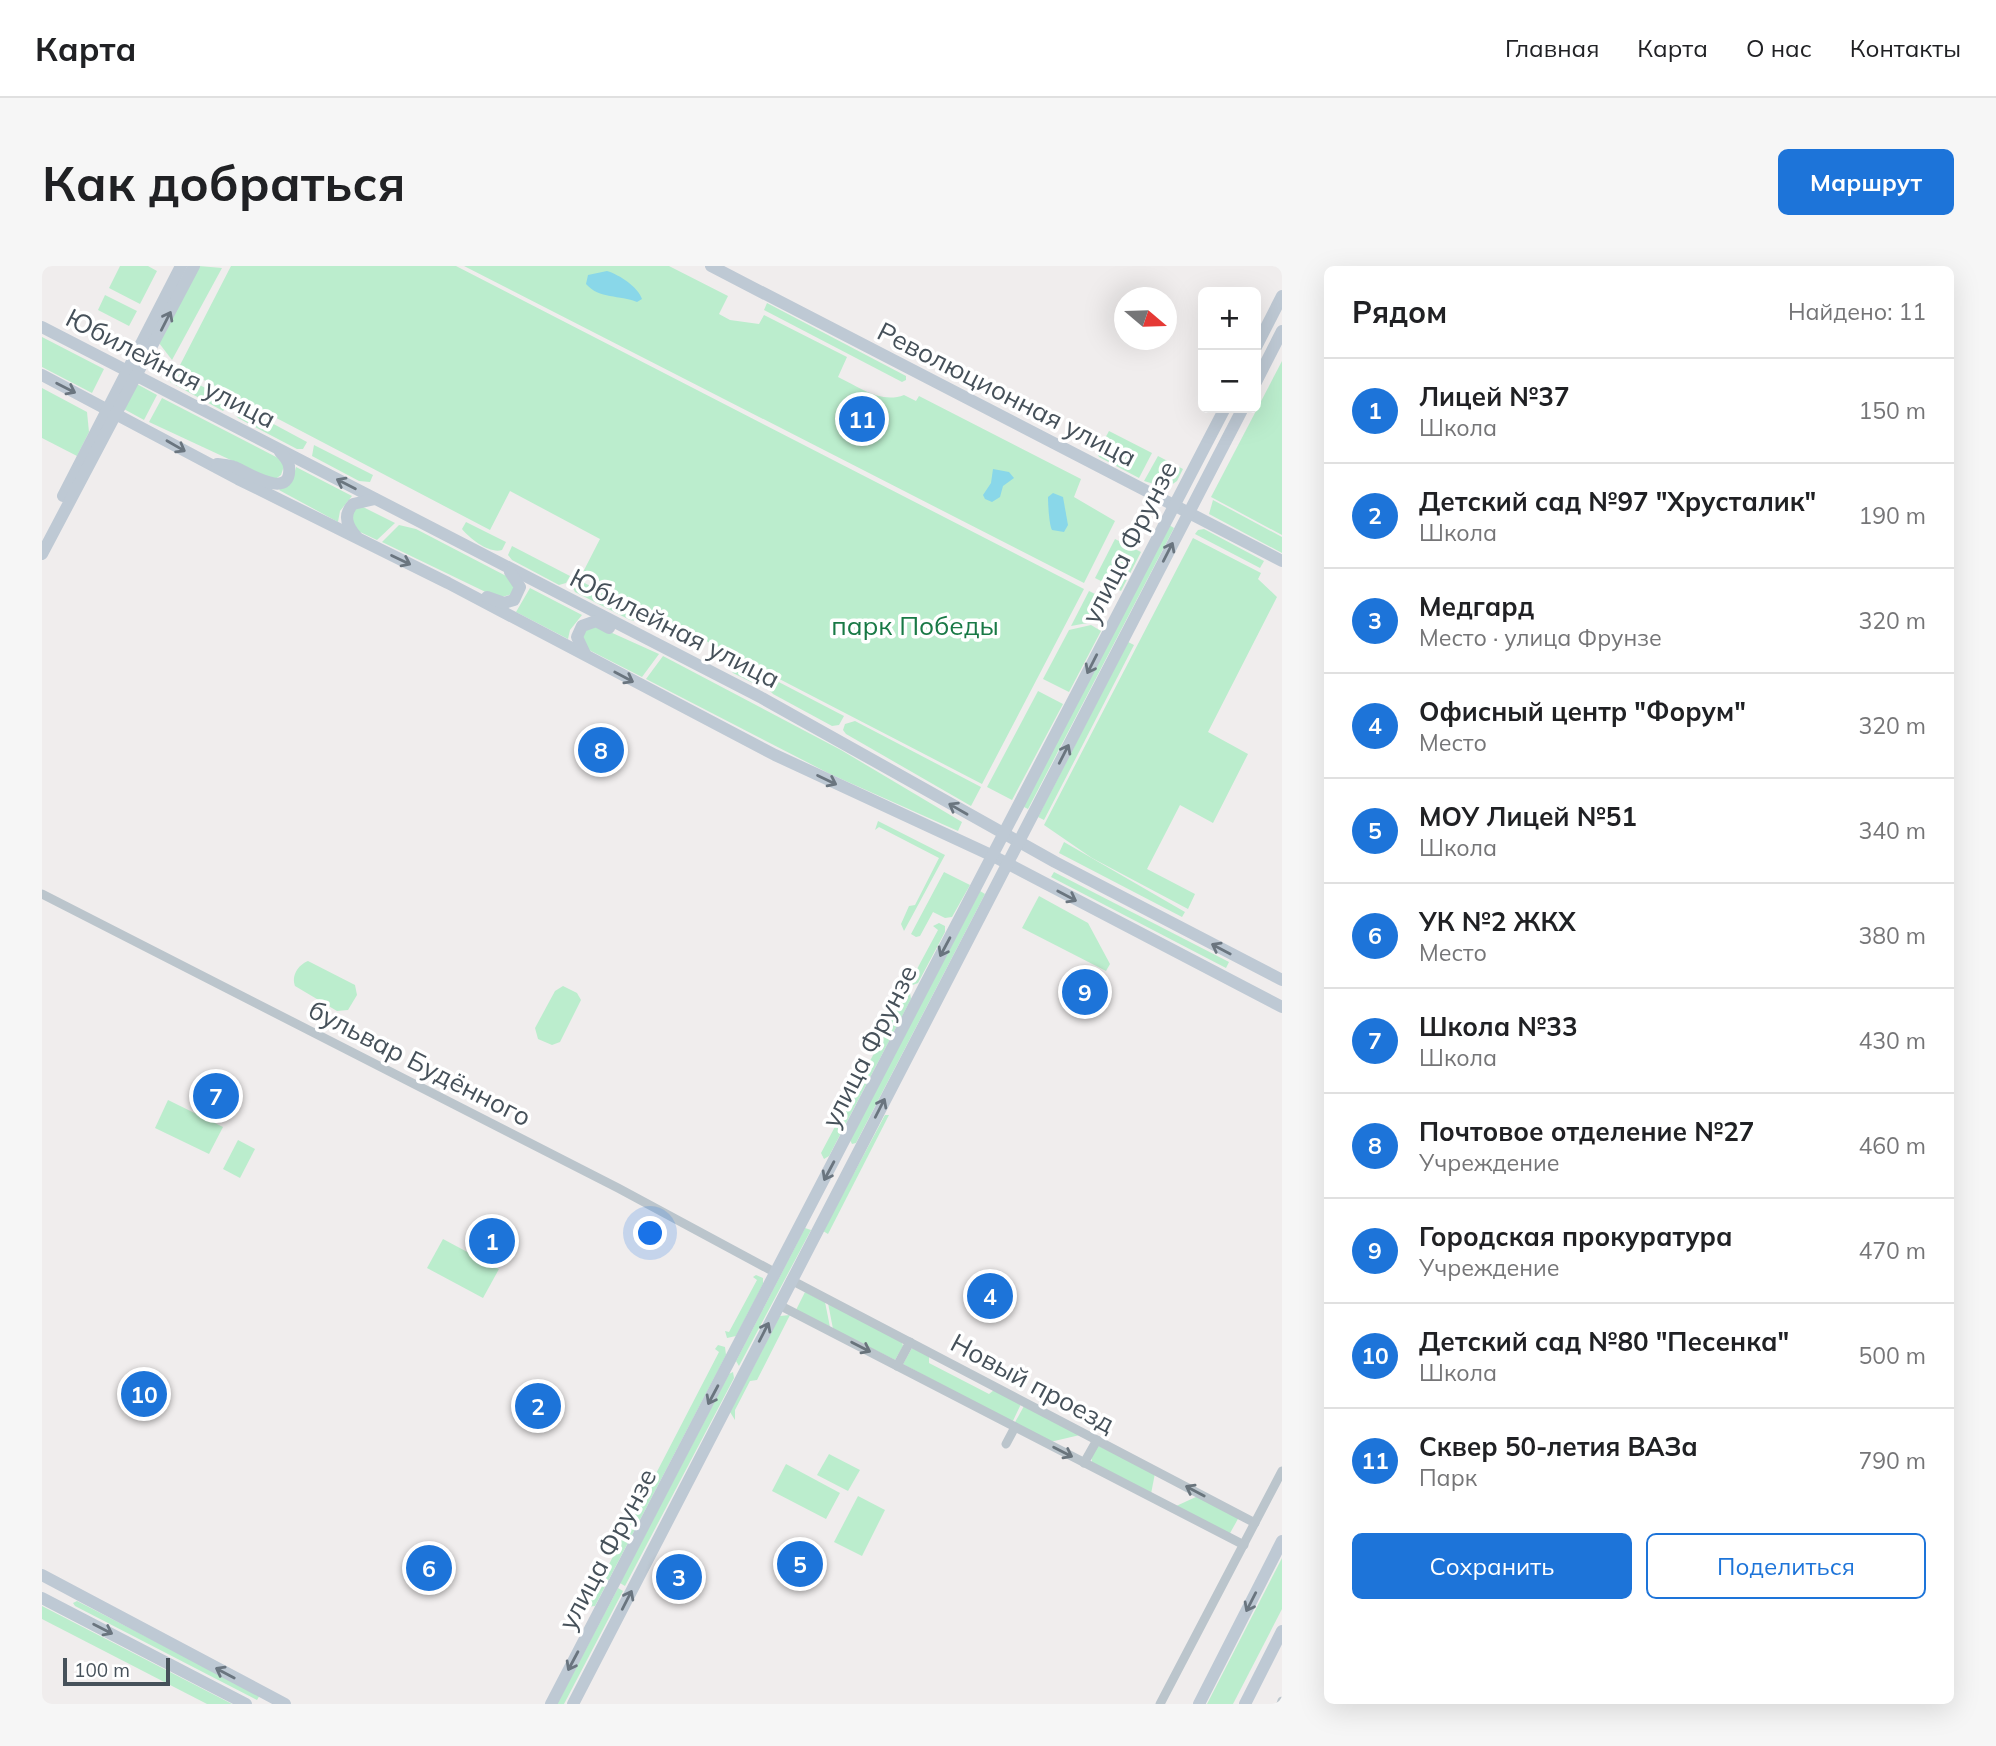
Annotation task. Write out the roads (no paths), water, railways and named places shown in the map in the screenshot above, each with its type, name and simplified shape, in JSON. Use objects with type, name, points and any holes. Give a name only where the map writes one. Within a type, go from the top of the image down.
[{"type":"main road","points":[[42,554],[181,266]]},
{"type":"main road","points":[[132,372],[194,266]]},
{"type":"main road","name":"Революционная улица","points":[[711,266],[1282,561]]},
{"type":"main road","points":[[1261,337],[1282,296]]},
{"type":"main road","name":"Юбилейная улица","points":[[42,327],[649,639],[835,738],[1004,835],[1282,981]]},
{"type":"main road","points":[[1261,372],[1282,331]]},
{"type":"main road","points":[[1261,349],[1271,353]]},
{"type":"main road","points":[[42,375],[206,463],[448,583],[775,755],[993,856],[1282,1007]]},
{"type":"main road","points":[[42,537],[112,411]]},
{"type":"main road","name":"улица Фрунзе","points":[[551,1704],[1222,413]]},
{"type":"main road","name":"улица Фрунзе","points":[[573,1704],[1240,413]]},
{"type":"main road","points":[[206,463],[234,467],[266,484],[274,484],[285,478],[289,471],[288,463],[272,446]]},
{"type":"main road","points":[[360,540],[347,524],[348,512],[353,504],[375,499]]},
{"type":"main road","points":[[448,583],[464,586],[498,602],[510,603],[518,596],[520,587],[507,568]]},
{"type":"main road","points":[[588,658],[577,637],[587,622],[596,621],[629,638],[649,639]]},
{"type":"main road","points":[[843,1145],[857,1153]]},
{"type":"main road","points":[[729,1364],[744,1371]]},
{"type":"main road","points":[[1199,1704],[1282,1541]]},
{"type":"main road","points":[[48,1578],[285,1704]]},
{"type":"main road","points":[[48,1578],[55,1591],[43,1599],[246,1704]]},
{"type":"main road","points":[[72,1614],[70,1602],[75,1597],[81,1597]]},
{"type":"main road","points":[[1245,1704],[1282,1631]]},
{"type":"street","name":"бульвар Будённого","points":[[42,894],[412,1081],[776,1273]]},
{"type":"street","name":"Новый проезд","points":[[791,1280],[1255,1523]]},
{"type":"street","name":"Новый проезд","points":[[779,1305],[1244,1545]]},
{"type":"street","points":[[898,1366],[910,1342]]},
{"type":"street","name":"Новый проезд","points":[[1006,1444],[1015,1427]]},
{"type":"street","points":[[1084,1463],[1097,1440]]},
{"type":"street","points":[[1160,1704],[1282,1471]]},
{"type":"water","points":[[607,271],[628,282],[642,299],[637,302],[603,294],[586,284],[588,275]]},
{"type":"water","points":[[993,469],[1009,472],[1014,478],[1003,486],[1000,497],[992,502],[983,495],[991,483]]},
{"type":"water","points":[[1053,493],[1063,497],[1068,525],[1064,532],[1052,530],[1051,527],[1048,497]]},
{"type":"place","name":"Сквер 50-летия ВАЗа","points":[[862,419]]},
{"type":"place","name":"Почтовое отделение №27","points":[[601,750]]},
{"type":"place","name":"Городская прокуратура","points":[[1085,992]]},
{"type":"place","name":"Школа №33","points":[[216,1096]]},
{"type":"place","name":"Лицей №37","points":[[492,1241]]},
{"type":"place","name":"Офисный центр \"Форум\"","points":[[990,1296]]},
{"type":"place","name":"Детский сад №80 \"Песенка\"","points":[[144,1394]]},
{"type":"place","name":"Детский сад №97 \"Хрусталик\"","points":[[538,1406]]},
{"type":"place","name":"МОУ Лицей №51","points":[[800,1564]]},
{"type":"place","name":"УК №2 ЖКХ","points":[[429,1568]]},
{"type":"place","name":"Медгард","points":[[679,1577]]},
{"type":"park label","name":"парк Победы","points":[[915,625]]}]
